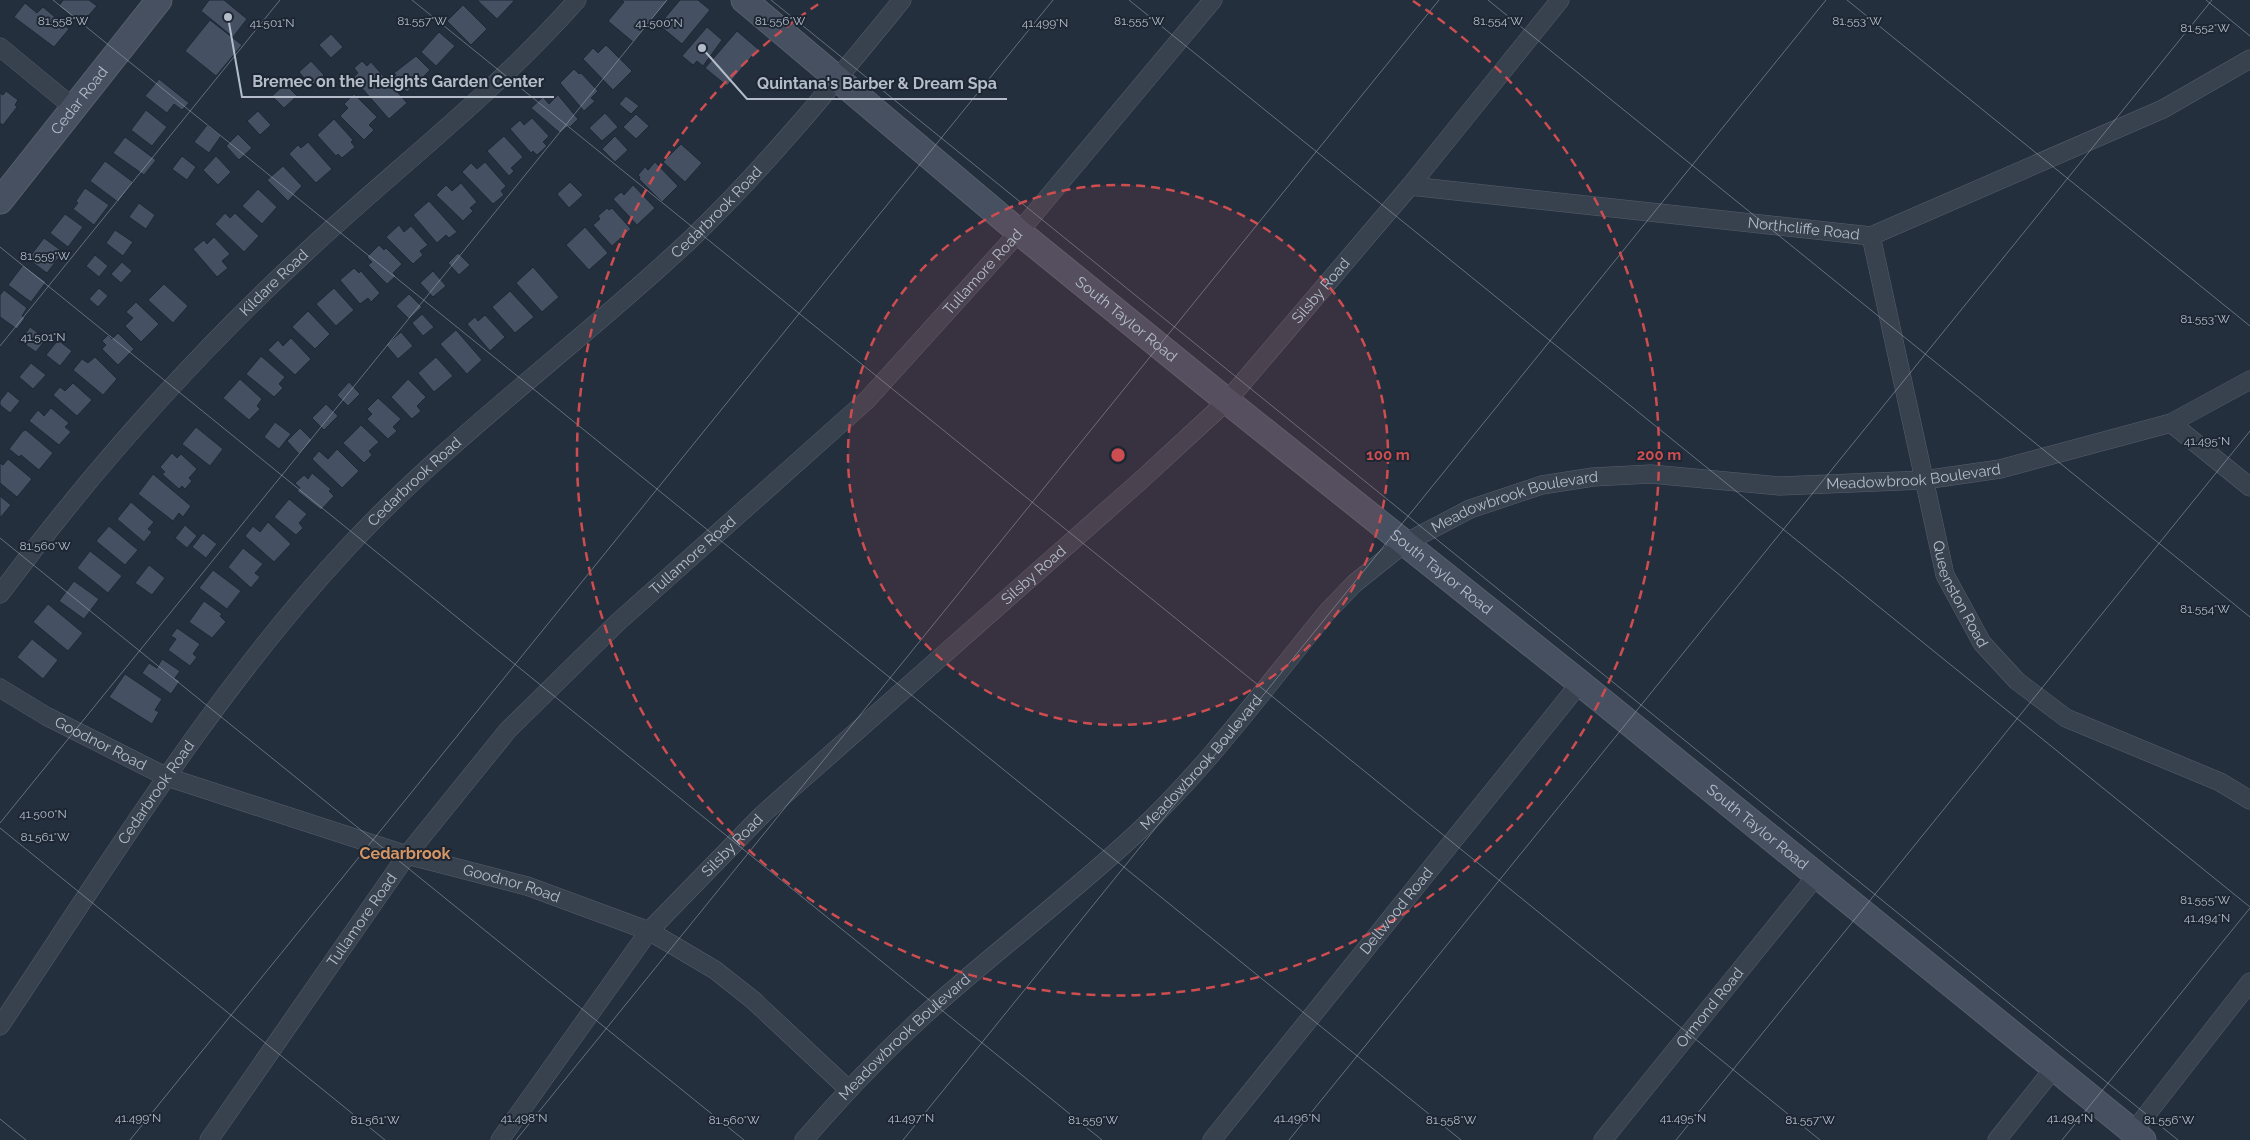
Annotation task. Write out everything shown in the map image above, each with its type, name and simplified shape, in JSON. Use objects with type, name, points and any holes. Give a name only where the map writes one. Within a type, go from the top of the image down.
[{"type":"main road","name":"Cedar Road","points":[[0,201],[159,0]]},
{"type":"main road","name":"South Taylor Road","points":[[744,0],[1019,232],[1580,683],[2138,1136]]},
{"type":"street","name":"Kildare Road","points":[[0,594],[71,503],[202,354],[343,218],[460,116],[518,62],[577,0]]},
{"type":"street","name":"Cedarbrook Road","points":[[0,1026],[167,777],[248,666],[348,547],[410,483],[478,421],[629,294],[692,237],[745,184],[837,79],[902,0]]},
{"type":"street","name":"Tullamore Road","points":[[209,1140],[406,855],[508,730],[617,623],[867,400],[1019,232],[1213,0]]},
{"type":"street","name":"Silsby Road","points":[[500,1140],[649,931],[763,814],[1139,482],[1227,401],[1410,186],[1560,0]]},
{"type":"street","points":[[0,47],[74,108]]},
{"type":"street","name":"Northcliffe Road","points":[[1410,186],[1871,236],[2163,109],[2250,59]]},
{"type":"street","name":"Queenston Road","points":[[1871,236],[1945,575],[1982,643],[2017,681],[2066,718],[2220,782],[2250,800]]},
{"type":"street","name":"Meadowbrook Boulevard","points":[[804,1140],[848,1089],[946,996],[1090,876],[1146,825],[1200,766],[1328,611],[1370,570],[1405,543],[1440,523],[1502,497],[1542,485],[1593,476],[1651,474],[1780,486],[1924,480],[2000,469],[2171,423],[2250,380]]},
{"type":"street","points":[[2171,423],[2250,487]]},
{"type":"street","name":"Dellwood Road","points":[[1212,1140],[1580,683]]},
{"type":"street","name":"Goodnor Road","points":[[0,688],[46,716],[167,777],[406,855],[527,886],[649,931],[715,970],[753,1000],[848,1089]]},
{"type":"street","name":"Ormond Road","points":[[1603,1140],[1817,875]]},
{"type":"street","points":[[2138,1136],[2250,982]]},
{"type":"street","points":[[1996,1140],[2054,1068]]},
{"type":"building","points":[[63,0],[89,0],[97,6],[81,24],[59,6]]},
{"type":"building","points":[[209,0],[224,0],[247,19],[233,37],[201,11]]},
{"type":"building","points":[[477,0],[513,0],[514,1],[497,19]]},
{"type":"building","points":[[622,0],[668,0],[633,42],[608,21],[624,2]]},
{"type":"building","points":[[680,0],[698,0],[710,10],[682,44],[659,25]]},
{"type":"building","points":[[25,3],[37,13],[43,7],[69,29],[54,47],[14,17]]},
{"type":"building","points":[[463,5],[487,29],[471,45],[447,21]]},
{"type":"building","points":[[210,20],[242,45],[216,76],[185,51]]},
{"type":"building","points":[[707,27],[722,40],[703,66],[697,61],[693,65],[682,56]]},
{"type":"building","points":[[737,31],[758,49],[727,86],[705,68]]},
{"type":"building","points":[[439,32],[455,46],[436,66],[421,52]]},
{"type":"building","points":[[331,34],[343,47],[331,58],[319,45]]},
{"type":"building","points":[[606,45],[632,71],[613,90],[583,59],[593,48],[598,53]]},
{"type":"building","points":[[416,56],[430,70],[421,79],[424,82],[418,87],[416,84],[407,92],[393,77],[396,75],[394,73]]},
{"type":"building","points":[[311,61],[324,75],[311,86],[299,72]]},
{"type":"building","points":[[362,61],[367,66],[371,62],[407,103],[389,119],[353,78],[358,73],[354,68]]},
{"type":"building","points":[[574,69],[579,74],[581,73],[598,91],[591,98],[595,101],[584,111],[560,83]]},
{"type":"building","points":[[159,79],[189,103],[182,110],[174,104],[167,113],[145,96]]},
{"type":"building","points":[[285,84],[297,96],[284,108],[272,96]]},
{"type":"building","points":[[6,91],[18,100],[15,105],[17,107],[3,125],[0,123],[0,93],[3,95]]},
{"type":"building","points":[[354,94],[377,117],[369,125],[374,130],[364,140],[340,116],[348,108],[344,104]]},
{"type":"building","points":[[558,95],[578,119],[560,133],[531,108],[543,97],[549,104]]},
{"type":"building","points":[[626,96],[639,106],[631,114],[619,104]]},
{"type":"building","points":[[146,110],[167,127],[152,146],[131,130]]},
{"type":"building","points":[[258,111],[271,125],[260,135],[247,121]]},
{"type":"building","points":[[605,113],[618,127],[602,141],[589,128]]},
{"type":"building","points":[[636,114],[649,126],[636,139],[623,127]]},
{"type":"building","points":[[532,118],[549,136],[543,142],[547,146],[537,155],[533,151],[531,153],[510,129],[520,120],[524,125]]},
{"type":"building","points":[[334,119],[353,140],[351,142],[355,147],[342,158],[338,154],[336,156],[317,135]]},
{"type":"building","points":[[207,125],[221,136],[209,153],[194,142]]},
{"type":"building","points":[[238,134],[252,148],[239,160],[226,146]]},
{"type":"building","points":[[504,136],[523,157],[511,168],[514,171],[509,176],[487,151]]},
{"type":"building","points":[[615,136],[628,150],[615,162],[602,149]]},
{"type":"building","points":[[125,137],[156,160],[144,175],[113,153]]},
{"type":"building","points":[[308,142],[332,169],[316,183],[289,154],[298,145],[301,148]]},
{"type":"building","points":[[681,144],[702,163],[685,182],[663,162]]},
{"type":"building","points":[[182,156],[196,167],[187,180],[172,169]]},
{"type":"building","points":[[216,156],[231,172],[218,185],[203,170]]},
{"type":"building","points":[[105,161],[133,182],[118,202],[90,181]]},
{"type":"building","points":[[485,162],[506,186],[501,191],[504,195],[493,204],[462,172],[471,163],[477,169]]},
{"type":"building","points":[[655,162],[678,186],[662,202],[639,179],[638,175],[645,167],[648,170]]},
{"type":"building","points":[[283,166],[302,186],[288,201],[267,180]]},
{"type":"building","points":[[570,182],[583,195],[569,208],[557,194]]},
{"type":"building","points":[[461,183],[477,202],[470,208],[473,211],[463,221],[436,195],[446,185],[452,191]]},
{"type":"building","points":[[633,185],[655,208],[637,225],[613,199],[621,192],[624,195]]},
{"type":"building","points":[[85,188],[109,205],[94,225],[73,209]]},
{"type":"building","points":[[258,189],[277,207],[262,224],[242,206]]},
{"type":"building","points":[[429,201],[457,232],[449,238],[446,235],[437,243],[413,215]]},
{"type":"building","points":[[139,203],[155,215],[146,229],[129,217]]},
{"type":"building","points":[[607,208],[609,210],[612,208],[631,229],[612,246],[593,225],[600,219],[598,216]]},
{"type":"building","points":[[225,213],[230,218],[235,213],[259,236],[244,252],[215,224]]},
{"type":"building","points":[[65,214],[83,227],[68,247],[50,233]]},
{"type":"building","points":[[399,225],[404,232],[411,226],[428,245],[420,251],[423,255],[413,264],[386,237]]},
{"type":"building","points":[[585,227],[608,253],[589,270],[566,245]]},
{"type":"building","points":[[115,230],[133,242],[123,256],[106,243]]},
{"type":"building","points":[[214,237],[230,254],[222,261],[228,268],[217,277],[193,249],[204,240],[207,244]]},
{"type":"building","points":[[44,238],[63,252],[47,273],[28,259]]},
{"type":"building","points":[[379,245],[384,250],[386,248],[402,264],[393,273],[396,276],[387,284],[368,265],[372,262],[367,257]]},
{"type":"building","points":[[458,253],[470,265],[459,275],[448,263]]},
{"type":"building","points":[[95,255],[108,266],[99,277],[86,266]]},
{"type":"building","points":[[122,262],[132,271],[121,283],[111,274]]},
{"type":"building","points":[[23,265],[46,282],[31,302],[8,285]]},
{"type":"building","points":[[533,267],[559,297],[542,312],[516,283]]},
{"type":"building","points":[[354,268],[359,273],[361,271],[380,293],[371,302],[368,298],[360,304],[340,280]]},
{"type":"building","points":[[433,271],[446,286],[433,297],[420,283]]},
{"type":"building","points":[[164,284],[188,306],[173,323],[148,300]]},
{"type":"building","points":[[99,288],[108,296],[98,307],[89,299]]},
{"type":"building","points":[[334,288],[354,310],[336,326],[316,304]]},
{"type":"building","points":[[4,290],[27,308],[22,316],[25,318],[17,329],[0,317],[0,295]]},
{"type":"building","points":[[510,291],[534,317],[515,333],[492,307]]},
{"type":"building","points":[[409,294],[422,307],[409,319],[396,306]]},
{"type":"building","points":[[136,302],[159,324],[141,342],[125,326],[133,318],[126,312]]},
{"type":"building","points":[[308,311],[330,334],[315,349],[292,327]]},
{"type":"building","points":[[422,314],[434,327],[423,336],[412,323]]},
{"type":"building","points":[[485,315],[505,337],[490,351],[467,324],[475,317],[478,321]]},
{"type":"building","points":[[30,327],[46,339],[36,352],[20,341]]},
{"type":"building","points":[[456,330],[482,360],[467,374],[440,344]]},
{"type":"building","points":[[401,332],[413,346],[398,359],[386,345]]},
{"type":"building","points":[[118,333],[134,349],[118,365],[102,349],[106,345],[102,341],[108,335],[112,339]]},
{"type":"building","points":[[291,338],[311,359],[295,375],[268,350],[278,340],[283,346]]},
{"type":"building","points":[[58,340],[72,351],[60,366],[46,355]]},
{"type":"building","points":[[261,356],[285,377],[279,384],[283,388],[274,397],[246,374]]},
{"type":"building","points":[[95,357],[117,379],[103,395],[73,370],[82,359],[88,363]]},
{"type":"building","points":[[436,357],[453,376],[434,392],[418,373]]},
{"type":"building","points":[[31,363],[46,375],[33,389],[19,377]]},
{"type":"building","points":[[240,379],[262,399],[257,406],[260,409],[249,420],[223,398]]},
{"type":"building","points":[[408,379],[426,397],[417,406],[421,411],[412,419],[391,397]]},
{"type":"building","points":[[349,382],[360,394],[348,406],[337,395]]},
{"type":"building","points":[[73,383],[92,400],[77,416],[53,395],[60,387],[65,391]]},
{"type":"building","points":[[8,391],[20,401],[10,413],[0,405],[0,401]]},
{"type":"building","points":[[378,398],[401,419],[393,427],[397,431],[388,439],[367,419],[372,414],[367,409]]},
{"type":"building","points":[[326,404],[338,416],[324,430],[312,418]]},
{"type":"building","points":[[51,408],[69,423],[65,427],[71,432],[59,445],[29,421],[38,410],[44,416]]},
{"type":"building","points":[[275,422],[291,434],[279,449],[264,437]]},
{"type":"building","points":[[361,425],[379,442],[369,451],[372,455],[364,463],[343,443]]},
{"type":"building","points":[[196,427],[223,449],[210,466],[182,444]]},
{"type":"building","points":[[300,428],[312,440],[299,454],[287,441]]},
{"type":"building","points":[[26,430],[53,453],[39,470],[21,455],[19,457],[9,449],[23,431]]},
{"type":"building","points":[[337,449],[359,471],[342,488],[312,459],[319,451],[328,459]]},
{"type":"building","points":[[172,453],[177,458],[181,454],[197,469],[189,478],[192,481],[185,489],[182,486],[179,489],[162,474],[165,472],[160,467]]},
{"type":"building","points":[[8,459],[32,479],[17,497],[0,483],[0,463],[3,465]]},
{"type":"building","points":[[312,473],[331,489],[329,491],[334,496],[321,510],[297,491],[300,488],[295,483],[304,475],[308,479]]},
{"type":"building","points":[[153,474],[191,506],[183,517],[179,513],[173,521],[138,494]]},
{"type":"building","points":[[0,496],[11,505],[0,518]]},
{"type":"building","points":[[289,499],[307,514],[299,523],[303,528],[296,535],[274,517]]},
{"type":"building","points":[[131,502],[154,522],[148,529],[152,532],[144,542],[117,519]]},
{"type":"building","points":[[268,522],[291,544],[274,562],[245,536],[253,526],[260,532]]},
{"type":"building","points":[[185,525],[197,536],[187,548],[175,538]]},
{"type":"building","points":[[109,526],[138,550],[125,565],[96,541]]},
{"type":"building","points":[[203,533],[217,544],[206,558],[192,547]]},
{"type":"building","points":[[243,548],[263,564],[255,573],[260,577],[251,588],[228,567]]},
{"type":"building","points":[[90,551],[122,576],[108,593],[77,568]]},
{"type":"building","points":[[149,565],[165,578],[152,595],[135,583]]},
{"type":"building","points":[[213,570],[241,591],[227,609],[199,588]]},
{"type":"building","points":[[74,581],[99,599],[84,619],[59,601]]},
{"type":"building","points":[[204,601],[222,614],[220,616],[226,622],[212,638],[189,622]]},
{"type":"building","points":[[48,604],[83,633],[68,651],[33,622]]},
{"type":"building","points":[[177,628],[200,644],[193,654],[197,657],[190,666],[168,650],[176,639],[171,636]]},
{"type":"building","points":[[32,639],[58,660],[43,679],[17,657]]},
{"type":"building","points":[[162,659],[180,671],[175,678],[180,681],[171,694],[142,673],[149,663],[157,668]]},
{"type":"building","points":[[125,674],[162,699],[155,710],[159,712],[152,724],[109,697]]},
{"type":"place","name":"Bremec on the Heights Garden Center","points":[[228,17]]},
{"type":"place","name":"Quintana's Barber & Dream Spa","points":[[702,48]]},
{"type":"district","name":"Cedarbrook","points":[[405,853]]}]
